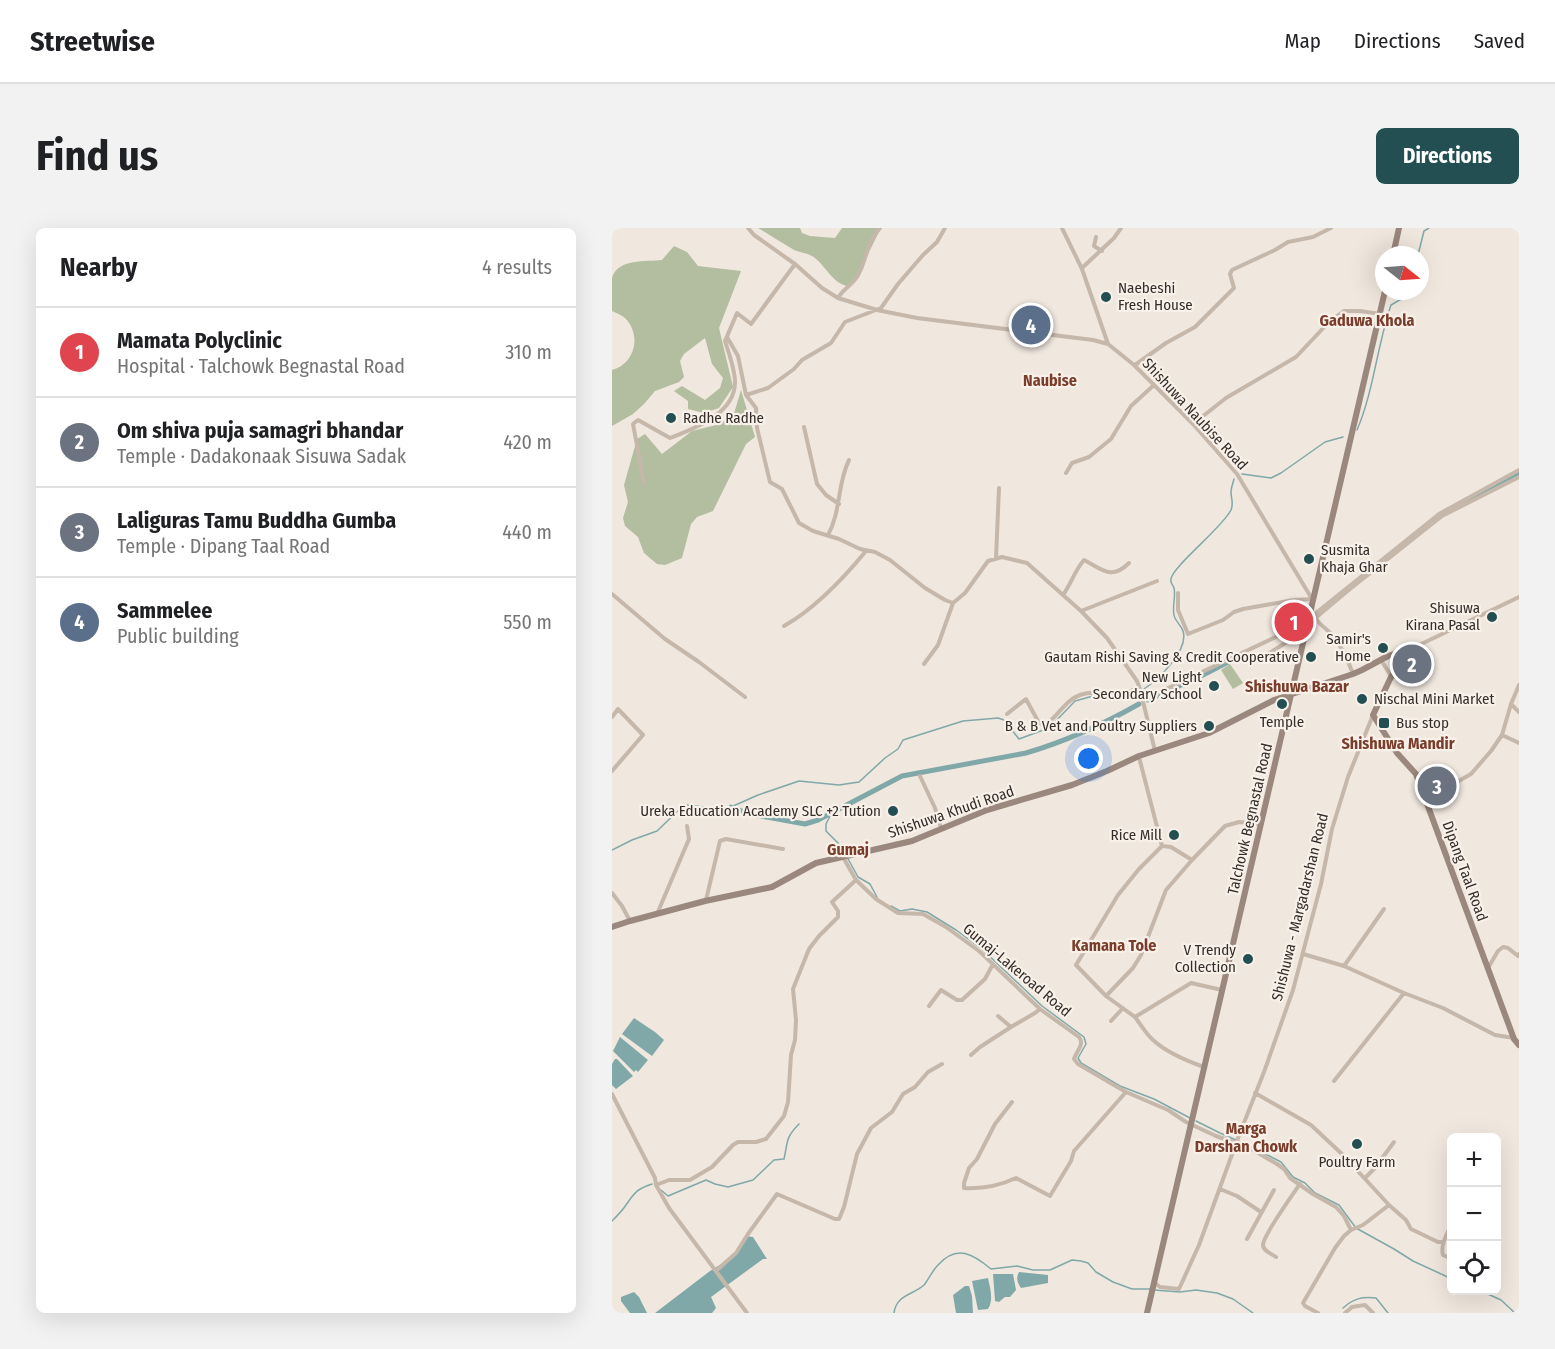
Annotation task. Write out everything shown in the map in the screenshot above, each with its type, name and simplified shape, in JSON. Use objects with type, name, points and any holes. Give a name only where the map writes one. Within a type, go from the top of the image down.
[{"type":"main road","points":[[1395,246],[1399,228]]},
{"type":"main road","name":"Talchowk Begnastal Road","points":[[1147,1313],[1383,300]]},
{"type":"main road","points":[[1373,715],[1391,676],[1414,647]]},
{"type":"main road","name":"Shishuwa Khudi Road","points":[[612,927],[705,901],[772,887],[816,863],[912,841],[987,810],[1072,785],[1139,756],[1209,734],[1274,699],[1353,674],[1388,656],[1414,647]]},
{"type":"main road","name":"Dipang Taal Road","points":[[1373,715],[1397,753],[1416,774],[1487,969],[1518,1042]]},
{"type":"street","points":[[748,228],[822,288],[838,298],[877,310],[929,320],[1094,340],[1108,344]]},
{"type":"street","points":[[838,298],[842,291],[851,286],[874,234],[880,228]]},
{"type":"street","points":[[746,395],[768,388],[794,369],[802,360],[831,343],[845,322],[884,305],[898,284],[937,242],[945,228]]},
{"type":"street","points":[[1062,228],[1082,268],[1108,344]]},
{"type":"street","points":[[1082,268],[1102,251],[1121,228]]},
{"type":"street","points":[[1134,365],[1201,322],[1234,288],[1230,274],[1232,270],[1288,242],[1313,237],[1331,228]]},
{"type":"street","points":[[1096,237],[1094,246],[1102,251]]},
{"type":"street","points":[[644,483],[633,424],[638,420],[670,438],[718,414],[734,394],[735,374],[725,341],[737,313],[751,324],[795,264]]},
{"type":"street","points":[[1193,424],[1226,399],[1296,357],[1329,322],[1344,311],[1380,314]]},
{"type":"street","points":[[727,337],[738,356],[746,395],[756,408],[757,428],[770,482],[782,489],[798,523],[866,551],[875,552],[890,560],[925,588],[952,603]]},
{"type":"street","name":"Shishuwa Naubise Road","points":[[1108,344],[1134,365],[1193,424],[1238,474],[1312,599]]},
{"type":"street","points":[[1066,473],[1072,463],[1089,457],[1111,439],[1131,405],[1154,385]]},
{"type":"street","points":[[804,427],[817,484],[826,495],[839,504]]},
{"type":"street","points":[[828,535],[839,504],[843,472],[849,460]]},
{"type":"street","points":[[1307,622],[1439,514],[1519,470]]},
{"type":"street","points":[[1143,700],[1316,618],[1350,588],[1442,516],[1519,477]]},
{"type":"street","points":[[996,558],[999,488]]},
{"type":"street","points":[[784,626],[803,615],[843,578],[866,551]]},
{"type":"street","points":[[924,664],[938,645],[952,603],[965,593],[986,562],[996,558],[1009,558],[1027,563],[1081,611],[1107,638],[1139,686],[1155,751]]},
{"type":"street","points":[[1063,595],[1084,560],[1108,573],[1114,573],[1129,563]]},
{"type":"street","points":[[1081,611],[1157,581]]},
{"type":"street","points":[[1178,593],[1178,610],[1188,634],[1243,609],[1312,599]]},
{"type":"street","points":[[612,594],[665,639],[745,697]]},
{"type":"street","points":[[1414,647],[1519,597]]},
{"type":"street","points":[[1316,618],[1340,645],[1353,674]]},
{"type":"street","points":[[1263,657],[1287,642],[1304,636]]},
{"type":"street","points":[[1381,660],[1391,676]]},
{"type":"street","points":[[1416,774],[1446,783],[1457,782],[1471,774],[1502,735],[1519,685]]},
{"type":"street","points":[[1007,714],[1026,699],[1039,723],[1045,725],[1081,694],[1124,694],[1139,686]]},
{"type":"street","points":[[1511,704],[1519,712]]},
{"type":"street","points":[[612,717],[618,709],[643,735],[612,771]]},
{"type":"street","name":"Shishuwa - Margadarshan Road","points":[[1155,1283],[1160,1287],[1179,1288],[1199,1245],[1293,990],[1321,884],[1332,829],[1348,777],[1373,715]]},
{"type":"street","points":[[1502,735],[1519,743]]},
{"type":"street","points":[[1139,756],[1162,846]]},
{"type":"street","points":[[920,776],[935,808],[941,828]]},
{"type":"street","points":[[1106,996],[1123,981],[1133,968],[1141,955],[1166,890],[1192,860],[1225,826],[1239,822],[1261,824]]},
{"type":"street","points":[[656,915],[689,839],[687,826]]},
{"type":"street","points":[[705,901],[720,841],[726,839],[783,849]]},
{"type":"street","points":[[1162,846],[1171,847],[1192,860]]},
{"type":"street","points":[[1162,846],[1118,895],[1076,965],[1106,996],[1135,1017],[1153,1041],[1174,1054],[1204,1067]]},
{"type":"street","name":"Gumaj-Lakeroad Road","points":[[843,856],[856,880],[876,899],[893,911],[904,914],[923,914],[946,927],[979,951],[1040,1008],[1081,1038],[1082,1043],[1075,1057],[1076,1062],[1126,1092],[1168,1110],[1186,1122],[1216,1136],[1237,1140],[1281,1166],[1290,1178],[1312,1194],[1336,1207],[1355,1229]]},
{"type":"street","points":[[656,1185],[669,1180],[690,1180],[712,1167],[738,1142],[756,1142],[766,1139],[784,1116],[788,1102],[791,1055],[795,1041],[796,1020],[793,989],[809,949],[838,917],[838,911],[832,902],[856,880]]},
{"type":"street","points":[[612,893],[630,921]]},
{"type":"street","points":[[1344,966],[1384,909]]},
{"type":"street","points":[[1487,969],[1503,947],[1518,956],[1519,954]]},
{"type":"street","points":[[1303,954],[1344,966],[1443,1008],[1495,1035],[1518,1042]]},
{"type":"street","points":[[930,1006],[941,990],[957,1000],[962,1000],[985,979],[993,964]]},
{"type":"street","points":[[1135,1017],[1191,983],[1222,990]]},
{"type":"street","points":[[1334,1081],[1404,993]]},
{"type":"street","points":[[971,1055],[1040,1008]]},
{"type":"street","points":[[1111,1021],[1123,1008]]},
{"type":"street","points":[[998,1016],[1011,1027]]},
{"type":"street","points":[[716,1271],[736,1253],[777,1194],[839,1219],[857,1154],[871,1128],[892,1112],[903,1094],[915,1087],[928,1072],[942,1064]]},
{"type":"street","points":[[1012,1102],[994,1124],[977,1159],[969,1168],[964,1188],[1002,1185],[1016,1178],[1050,1196],[1071,1161],[1074,1151],[1126,1092]]},
{"type":"street","points":[[1255,1093],[1311,1125],[1406,1220],[1411,1229],[1438,1242],[1443,1242]]},
{"type":"street","points":[[612,1094],[669,1208],[747,1313]]},
{"type":"street","points":[[1365,1178],[1394,1142]]},
{"type":"street","points":[[1276,1257],[1264,1250],[1265,1239],[1300,1184]]},
{"type":"street","points":[[1220,1189],[1237,1196],[1261,1212]]},
{"type":"street","points":[[1247,1239],[1274,1190]]},
{"type":"street","points":[[1318,1313],[1305,1306],[1304,1299],[1335,1248],[1355,1229],[1389,1205]]},
{"type":"street","points":[[1447,1234],[1441,1251],[1447,1257]]},
{"type":"street","points":[[1345,1313],[1352,1307],[1365,1305],[1372,1313]]},
{"type":"green space","points":[[758,228],[800,228],[802,233],[810,236],[835,238],[842,228],[881,228],[858,274],[847,286],[834,278],[814,257],[794,250]]},
{"type":"green space","points":[[674,246],[687,252],[698,266],[741,271],[719,328],[733,387],[719,408],[704,413],[688,409],[688,401],[674,391],[682,386],[705,400],[720,388],[723,378],[712,364],[705,338],[684,354],[680,361],[684,377],[679,382],[655,391],[633,414],[612,426],[612,370],[626,362],[634,348],[634,340],[630,325],[624,317],[612,311],[612,278],[620,267],[626,264],[662,260]]},
{"type":"green space","points":[[741,390],[755,437],[746,444],[713,511],[697,517],[691,524],[682,558],[665,565],[657,564],[644,553],[638,537],[625,526],[623,518],[628,502],[624,485],[637,439],[645,434],[662,454],[692,431],[716,425],[733,417]]},
{"type":"green space","points":[[1230,664],[1243,683],[1233,689],[1221,670]]},
{"type":"water","points":[[634,1018],[664,1040],[652,1056],[622,1034]]},
{"type":"water","points":[[620,1037],[648,1060],[638,1072],[636,1070],[634,1072],[613,1051]]},
{"type":"water","points":[[615,1059],[633,1076],[616,1089],[612,1085],[612,1064]]},
{"type":"water","points":[[746,1236],[753,1237],[767,1259],[763,1259],[711,1297],[716,1308],[712,1313],[655,1313],[731,1258]]},
{"type":"water","points":[[1019,1272],[1048,1275],[1048,1283],[1021,1288],[1017,1280]]},
{"type":"water","points":[[993,1274],[1013,1274],[1016,1290],[1010,1297],[1005,1297],[999,1302],[995,1301]]},
{"type":"water","points":[[988,1278],[991,1302],[988,1309],[978,1310],[972,1281]]},
{"type":"water","points":[[965,1286],[969,1286],[972,1296],[973,1313],[956,1313],[953,1295]]},
{"type":"water","points":[[634,1292],[647,1313],[630,1313],[621,1301],[621,1297]]},
{"type":"waterway","points":[[1420,246],[1424,231],[1429,228]]},
{"type":"waterway","points":[[1357,430],[1368,399],[1391,305],[1400,300]]},
{"type":"waterway","name":"Gaduwa Khola","points":[[1242,474],[1271,478],[1325,442],[1343,437]]},
{"type":"waterway","points":[[1457,507],[1519,473]]},
{"type":"waterway","name":"Gaduwa Khola","points":[[1144,689],[1171,663],[1182,647],[1183,631],[1173,609],[1174,587],[1171,582],[1173,573],[1226,518],[1231,510],[1231,490],[1234,479]]},
{"type":"waterway","points":[[1148,700],[1240,656]]},
{"type":"waterway","points":[[612,850],[657,831],[687,805],[718,810],[799,781],[839,785],[859,782],[898,749],[903,740],[963,721],[998,718],[1004,720],[1019,739],[1046,729],[1075,701],[1093,696],[1122,697],[1137,693]]},
{"type":"waterway","points":[[731,807],[750,814],[805,824],[818,820],[902,776],[1026,753],[1084,732],[1139,704]]},
{"type":"waterway","points":[[831,814],[826,824],[826,831],[844,852]]},
{"type":"waterway","points":[[847,857],[858,877],[870,884],[877,897]]},
{"type":"waterway","points":[[891,906],[900,911],[912,909],[927,912],[983,950],[1042,1006],[1084,1037],[1086,1044],[1078,1058],[1081,1063],[1120,1086],[1154,1099],[1190,1118]]},
{"type":"waterway","points":[[1196,1121],[1281,1162],[1293,1177],[1305,1183],[1315,1193],[1339,1205],[1356,1228],[1413,1261],[1447,1277]]},
{"type":"waterway","points":[[661,1190],[668,1196],[706,1180],[728,1187],[753,1180],[774,1160],[784,1159],[789,1137],[799,1124]]},
{"type":"waterway","points":[[612,1221],[637,1192],[652,1184]]},
{"type":"waterway","points":[[894,1313],[901,1299],[924,1285],[936,1267],[945,1259],[958,1253],[978,1259],[991,1269],[1017,1266],[1033,1270],[1050,1270],[1072,1260],[1081,1261],[1088,1263],[1096,1272],[1113,1282],[1132,1289],[1150,1289]]},
{"type":"waterway","points":[[1154,1290],[1180,1292],[1196,1290],[1217,1293],[1233,1299],[1253,1313]]},
{"type":"waterway","points":[[1490,1295],[1501,1300],[1515,1313]]},
{"type":"waterway","points":[[1343,1308],[1358,1299],[1376,1298],[1388,1313]]},
{"type":"place","name":"Naebeshi Fresh House","points":[[1106,297]]},
{"type":"place","name":"Sammelee","points":[[1031,325]]},
{"type":"place","name":"Radhe Radhe","points":[[671,418]]},
{"type":"place","name":"Susmita Khaja Ghar","points":[[1309,559]]},
{"type":"place","name":"Shisuwa Kirana Pasal","points":[[1492,617]]},
{"type":"place","name":"Mamata Polyclinic","points":[[1294,622]]},
{"type":"place","name":"Samir's Home","points":[[1383,648]]},
{"type":"place","name":"Gautam Rishi Saving & Credit Cooperative","points":[[1311,657]]},
{"type":"place","name":"Om shiva puja samagri bhandar","points":[[1412,664]]},
{"type":"place","name":"New Light Secondary School","points":[[1214,686]]},
{"type":"place","name":"Nischal Mini Market","points":[[1362,699]]},
{"type":"place","name":"Temple","points":[[1282,704]]},
{"type":"place","name":"Bus stop","points":[[1384,723]]},
{"type":"place","name":"B & B Vet and Poultry Suppliers","points":[[1209,726]]},
{"type":"place","name":"Laliguras Tamu Buddha Gumba","points":[[1437,786]]},
{"type":"place","name":"Ureka Education Academy SLC +2 Tution","points":[[893,811]]},
{"type":"place","name":"Rice Mill","points":[[1174,835]]},
{"type":"place","name":"V Trendy Collection","points":[[1248,959]]},
{"type":"place","name":"Poultry Farm","points":[[1357,1144]]},
{"type":"district","name":"Gaduwa Khola","points":[[1367,320]]},
{"type":"district","name":"Naubise","points":[[1050,380]]},
{"type":"district","name":"Shishuwa Bazar","points":[[1297,686]]},
{"type":"district","name":"Shishuwa Mandir","points":[[1398,743]]},
{"type":"district","name":"Gumaj","points":[[848,849]]},
{"type":"district","name":"Kamana Tole","points":[[1114,945]]},
{"type":"district","name":"Marga Darshan Chowk","points":[[1246,1137]]}]
